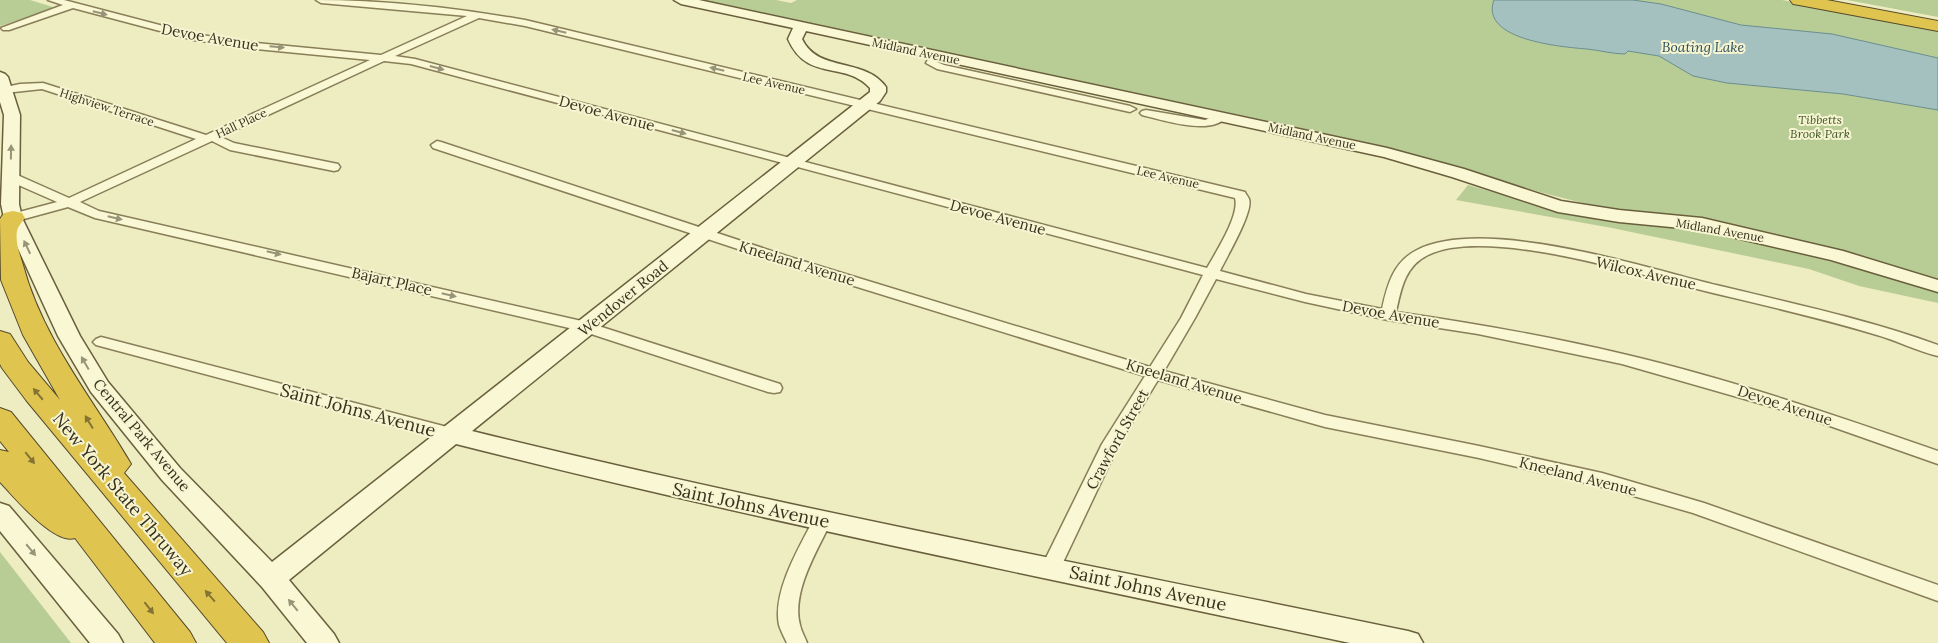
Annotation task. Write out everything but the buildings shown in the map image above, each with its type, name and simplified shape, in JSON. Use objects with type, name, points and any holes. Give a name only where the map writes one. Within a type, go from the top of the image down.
[{"type":"highway","points":[[1798,0],[1938,26]]},
{"type":"highway","points":[[1825,0],[1938,21]]},
{"type":"highway","points":[[7,219],[5,240],[10,270],[18,297],[56,367],[160,538]]},
{"type":"highway","name":"New York State Thruway","points":[[0,340],[17,368],[36,393],[250,643]]},
{"type":"highway","points":[[0,419],[177,643]]},
{"type":"highway","points":[[0,461],[31,494],[122,573]]},
{"type":"street","name":"Devoe Avenue","points":[[53,0],[165,30],[212,40],[411,61],[1305,298],[1388,315],[1478,328],[1623,359],[1799,408],[1938,458]]},
{"type":"street","points":[[6,28],[88,0]]},
{"type":"street","name":"Lee Avenue","points":[[321,0],[479,14],[1224,190]]},
{"type":"street","name":"Midland Avenue","points":[[681,0],[1387,153],[1458,173],[1558,206],[1619,216],[1702,224],[1836,255],[1938,286]]},
{"type":"street","name":"Hall Place","points":[[7,219],[70,202],[479,14]]},
{"type":"street","name":"Wendover Road","points":[[272,579],[294,559],[877,95],[877,84],[864,76],[823,64],[805,55],[798,47],[795,39],[801,26]]},
{"type":"street","points":[[935,56],[931,63],[942,67],[1130,109]]},
{"type":"street","name":"Highview Terrace","points":[[3,84],[43,86],[230,146],[334,167]]},
{"type":"street","name":"Central Park Avenue","points":[[3,84],[12,115],[10,204],[7,219],[69,336],[99,387],[171,474],[272,579],[324,643]]},
{"type":"street","points":[[1146,113],[1205,123],[1216,121],[1220,117]]},
{"type":"street","name":"Kneeland Avenue","points":[[437,145],[788,261],[1154,373],[1301,416],[1479,452],[1602,480],[1698,508],[1938,593]]},
{"type":"street","name":"Bajart Place","points":[[11,177],[95,214],[586,327],[774,388]]},
{"type":"street","name":"Crawford Street","points":[[1051,568],[1111,444],[1188,318],[1235,228],[1243,207],[1242,199],[1240,195],[1224,190]]},
{"type":"street","name":"Wilcox Avenue","points":[[1388,315],[1396,282],[1408,260],[1434,248],[1461,243],[1516,245],[1635,270],[1875,330],[1938,351]]},
{"type":"street","name":"Saint Johns Avenue","points":[[101,342],[602,472],[1408,643]]},
{"type":"street","points":[[0,513],[108,643]]},
{"type":"street","points":[[797,643],[789,622],[790,602],[797,574],[823,520]]},
{"type":"green space","points":[[0,0],[30,0],[56,8],[0,26]]},
{"type":"green space","name":"Tibbetts Brook Park","points":[[699,0],[776,0],[791,3],[797,0],[1782,0],[1938,29],[1938,279],[1749,228],[1680,216],[1607,209],[1547,194],[1394,150]]},
{"type":"green space","points":[[1847,0],[1938,0],[1938,17]]},
{"type":"green space","points":[[1468,185],[1571,214],[1644,223],[1754,242],[1910,282],[1938,292],[1938,303],[1859,286],[1809,269],[1612,228],[1456,200]]},
{"type":"green space","points":[[0,552],[71,643],[0,643]]},
{"type":"water","name":"Boating Lake","points":[[1494,0],[1633,0],[1661,4],[1741,25],[1832,34],[1938,58],[1938,110],[1843,94],[1727,83],[1693,76],[1659,56],[1628,51],[1625,54],[1560,46],[1526,39],[1510,33],[1499,24],[1493,14]]}]
